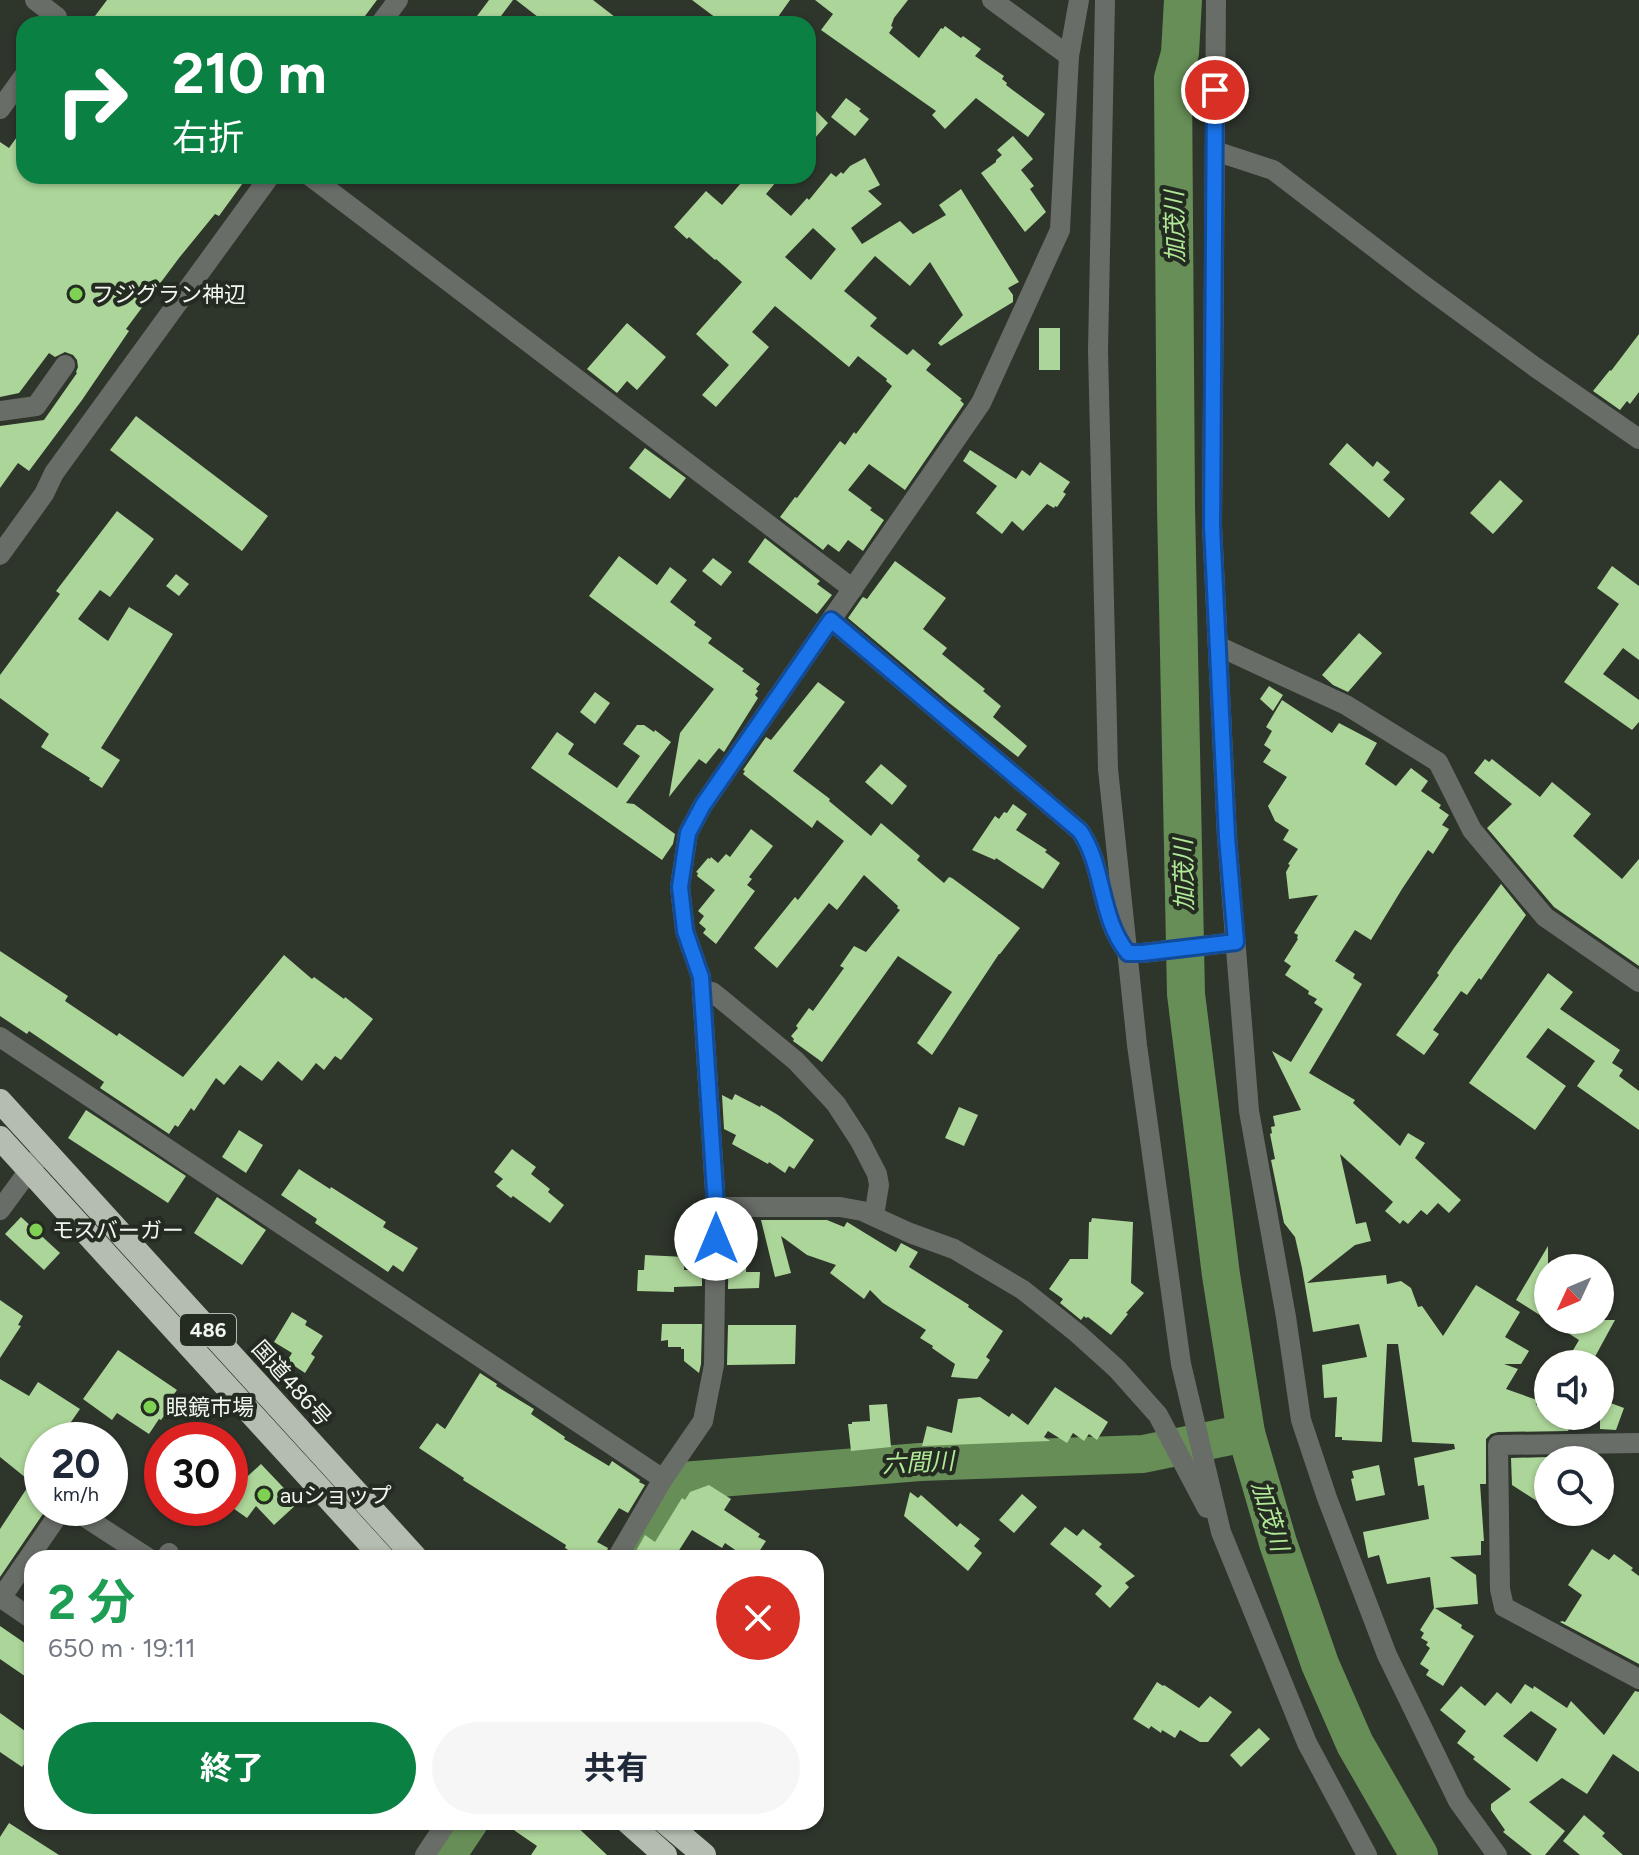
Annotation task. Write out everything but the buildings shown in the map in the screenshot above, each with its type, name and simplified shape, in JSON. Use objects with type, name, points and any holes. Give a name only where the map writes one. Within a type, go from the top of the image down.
[{"type":"highway","name":"国道486号","points":[[0,1101],[409,1550]]},
{"type":"highway","name":"486","points":[[0,1138],[376,1550]]},
{"type":"highway","points":[[637,1830],[665,1855]]},
{"type":"highway","points":[[674,1830],[704,1855]]},
{"type":"street","points":[[35,0],[56,16]]},
{"type":"street","points":[[992,0],[1069,56]]},
{"type":"street","points":[[622,1550],[663,1479],[703,1421],[714,1365],[716,1207],[701,977],[685,931],[680,887],[688,833],[703,805],[981,403],[1060,230],[1069,56],[1079,0]]},
{"type":"street","points":[[1105,0],[1098,351],[1108,769],[1137,1045],[1181,1364],[1221,1532]]},
{"type":"street","points":[[1216,0],[1212,526],[1227,837],[1249,1111],[1301,1420],[1387,1655],[1458,1801],[1497,1855]]},
{"type":"street","points":[[0,109],[16,87]]},
{"type":"street","points":[[1215,151],[1273,170],[1535,367],[1639,439]]},
{"type":"street","points":[[0,555],[44,494],[54,473],[264,184]]},
{"type":"street","points":[[321,184],[853,589]]},
{"type":"street","points":[[0,411],[36,406],[65,365]]},
{"type":"street","points":[[831,620],[1080,831],[1089,844],[1112,924],[1128,953],[1236,942]]},
{"type":"street","points":[[1218,646],[1346,705],[1438,762],[1472,830],[1545,917],[1639,982]]},
{"type":"street","points":[[702,996],[712,992],[721,999],[796,1061],[836,1104],[877,1174],[879,1185],[874,1216]]},
{"type":"street","points":[[0,1037],[663,1479]]},
{"type":"street","points":[[0,1210],[44,1150]]},
{"type":"street","points":[[716,1207],[840,1207],[862,1211],[954,1249],[1023,1290],[1107,1360],[1158,1415],[1221,1532],[1307,1743],[1367,1855]]},
{"type":"street","points":[[1639,1443],[1498,1445],[1500,1589],[1504,1607],[1639,1679]]},
{"type":"street","points":[[33,1550],[50,1526]]},
{"type":"street","points":[[99,1526],[136,1550]]},
{"type":"street","points":[[24,1563],[0,1597],[24,1614]]},
{"type":"street","points":[[425,1855],[442,1830]]},
{"type":"waterway","name":"加茂川","points":[[1183,0],[1180,53],[1173,78],[1176,506],[1186,994],[1221,1275],[1246,1433],[1278,1543],[1320,1664],[1355,1744],[1419,1855]]},
{"type":"waterway","name":"六間川","points":[[635,1550],[682,1481],[920,1462],[1143,1454],[1246,1433]]},
{"type":"waterway","name":"六間川","points":[[447,1855],[464,1830]]},
{"type":"place","name":"フジグラン神辺","points":[[76,294]]},
{"type":"place","name":"モスバーガー","points":[[36,1230]]},
{"type":"place","name":"眼鏡市場","points":[[150,1407]]},
{"type":"place","name":"auショップ","points":[[264,1495]]},
{"type":"route","points":[[716,1239],[701,977],[685,931],[680,887],[688,833],[703,805],[831,620],[1080,831],[1089,844],[1112,924],[1128,953],[1236,942],[1227,837],[1212,526],[1215,90]]}]
